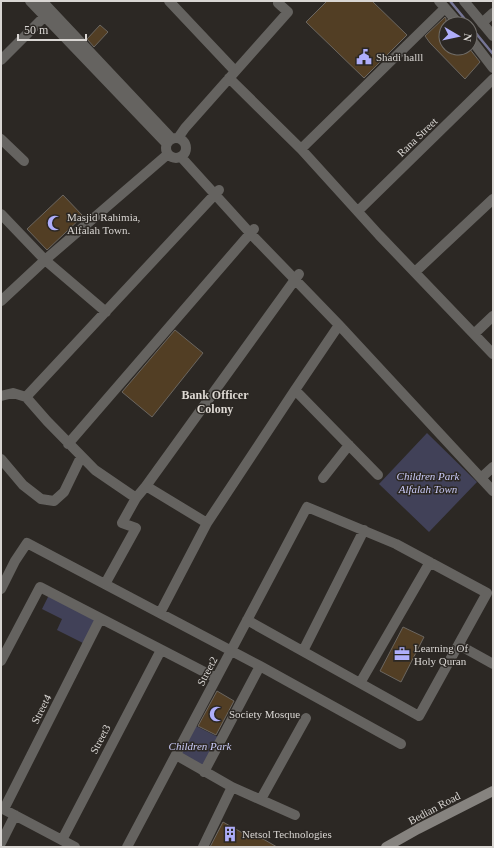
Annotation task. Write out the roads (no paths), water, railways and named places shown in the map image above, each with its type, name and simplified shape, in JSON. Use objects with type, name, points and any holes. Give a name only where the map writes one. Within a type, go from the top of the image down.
[{"type":"main road","name":"Bedian Road","points":[[386,847],[493,791]]},
{"type":"street","points":[[30,1],[48,14],[171,144],[174,158],[183,155]]},
{"type":"street","points":[[42,1],[48,14]]},
{"type":"street","points":[[169,1],[232,75],[493,354]]},
{"type":"street","points":[[1,301],[171,144],[288,12],[278,3],[279,1]]},
{"type":"street","points":[[464,1],[493,36]]},
{"type":"street","points":[[301,149],[442,4],[452,16]]},
{"type":"street","points":[[482,23],[493,13]]},
{"type":"street","points":[[1,60],[48,14]]},
{"type":"street","points":[[478,48],[493,68]]},
{"type":"street","name":"Rana Street","points":[[358,211],[493,79]]},
{"type":"street","points":[[1,139],[24,160]]},
{"type":"street","points":[[171,144],[185,144],[183,155]]},
{"type":"street","points":[[183,155],[297,277],[493,482]]},
{"type":"street","points":[[26,397],[217,192]]},
{"type":"street","points":[[415,272],[493,199]]},
{"type":"street","points":[[1,214],[45,260],[106,312]]},
{"type":"street","points":[[68,444],[253,230]]},
{"type":"street","points":[[297,277],[339,325],[486,473],[493,490]]},
{"type":"street","points":[[105,584],[136,528],[122,522],[136,498],[297,277]]},
{"type":"street","points":[[474,334],[493,316]]},
{"type":"street","points":[[160,613],[207,523],[294,390],[339,325]]},
{"type":"street","points":[[294,390],[378,475]]},
{"type":"street","points":[[1,396],[13,393],[26,397],[80,457],[95,470],[136,498]]},
{"type":"street","points":[[323,478],[349,445]]},
{"type":"street","points":[[1,459],[23,485],[41,499],[54,501],[64,492],[80,457]]},
{"type":"street","points":[[146,486],[207,523]]},
{"type":"street","name":"Street2","points":[[127,847],[307,507],[364,530]]},
{"type":"street","points":[[248,620],[303,651],[360,683],[419,716],[487,593],[396,544],[364,530],[303,651]]},
{"type":"street","points":[[1,589],[15,561],[27,543],[260,666],[401,744]]},
{"type":"street","points":[[360,683],[430,562]]},
{"type":"street","points":[[1,661],[40,587],[216,678]]},
{"type":"street","name":"Street4","points":[[2,809],[100,619]]},
{"type":"street","points":[[458,645],[493,664]]},
{"type":"street","name":"Street3","points":[[62,840],[161,650]]},
{"type":"street","points":[[204,772],[260,666]]},
{"type":"street","points":[[261,799],[306,718]]},
{"type":"street","points":[[176,755],[232,787],[295,815]]},
{"type":"street","points":[[203,847],[232,787]]},
{"type":"street","points":[[2,809],[74,847]]},
{"type":"street","points":[[1,843],[15,815]]},
{"type":"waterway","points":[[450,1],[462,16]]},
{"type":"waterway","points":[[478,36],[493,54]]},
{"type":"place","name":"Shadi halll","points":[[364,57]]},
{"type":"place","name":"Masjid Rahimia, Alfalah Town.","points":[[55,223]]},
{"type":"place","name":"Learning Of Holy Quran","points":[[402,654]]},
{"type":"place","name":"Society Mosque","points":[[217,714]]},
{"type":"place","name":"Netsol Technologies","points":[[230,834]]},
{"type":"district","name":"Bank Officer Colony","points":[[215,402]]},
{"type":"park label","name":"Children Park Alfalah Town","points":[[428,482]]},
{"type":"park label","name":"Children Park","points":[[200,746]]}]
